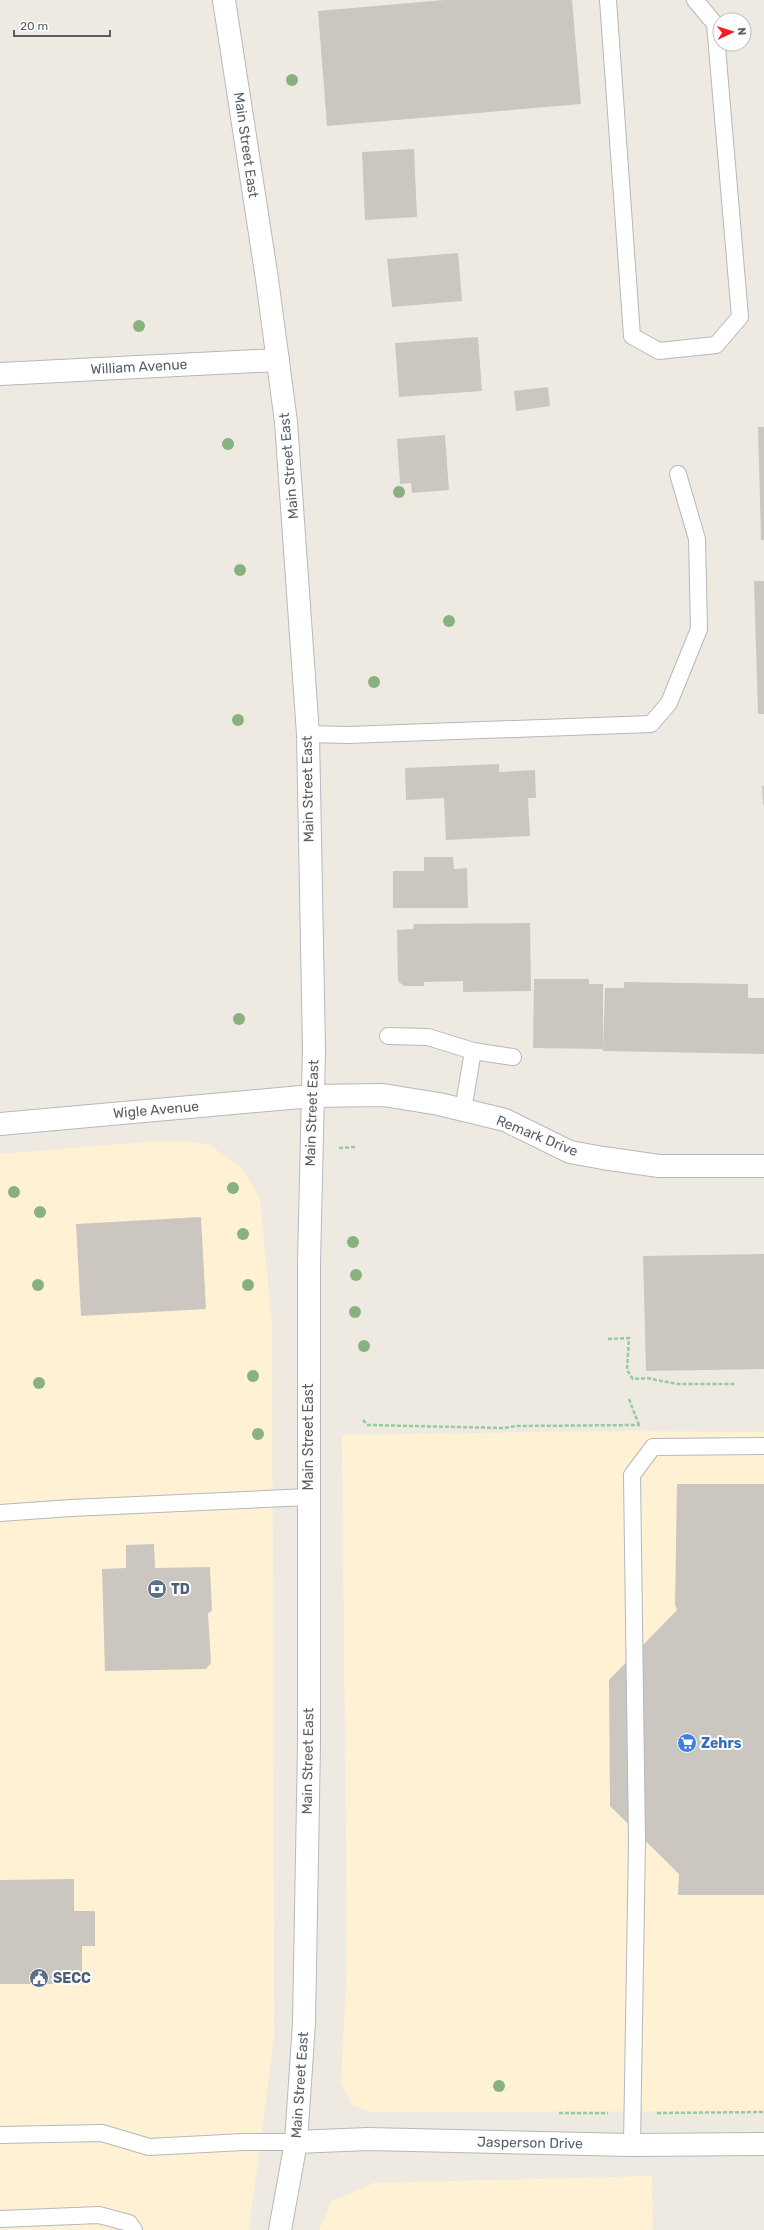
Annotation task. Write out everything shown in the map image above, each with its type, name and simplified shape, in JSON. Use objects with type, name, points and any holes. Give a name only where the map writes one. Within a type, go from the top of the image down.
[{"type":"main road","name":"Main Street East","points":[[224,0],[286,422],[308,734],[314,1049],[309,1271],[309,1744],[304,2015],[296,2142],[280,2230]]},
{"type":"main road","name":"William Avenue","points":[[0,374],[278,360]]},
{"type":"main road","name":"Remark Drive","points":[[312,1096],[383,1095],[440,1104],[505,1120],[570,1152],[659,1166],[764,1166]]},
{"type":"main road","name":"Wigle Avenue","points":[[0,1124],[312,1096]]},
{"type":"main road","name":"Jasperson Drive","points":[[296,2142],[368,2139],[632,2145],[764,2144]]},
{"type":"lane","points":[[608,0],[632,336],[659,351],[716,345],[740,317],[715,24],[696,0]]},
{"type":"lane","points":[[308,734],[348,735],[651,724],[669,703],[699,629],[697,539],[678,474]]},
{"type":"lane","points":[[388,1036],[428,1037],[473,1051],[513,1057]]},
{"type":"lane","points":[[463,1110],[473,1051]]},
{"type":"lane","points":[[632,2145],[637,1841],[632,1475],[653,1447],[764,1446]]},
{"type":"lane","points":[[0,1513],[71,1508],[308,1497]]},
{"type":"lane","points":[[0,2135],[102,2133],[149,2147],[243,2142],[296,2142]]},
{"type":"lane","points":[[0,2219],[99,2216],[129,2223],[134,2230]]},
{"type":"path","points":[[336,1148],[356,1147]]},
{"type":"path","points":[[608,1339],[629,1338],[627,1370],[633,1379],[647,1378],[677,1384],[735,1384]]},
{"type":"path","points":[[629,1399],[639,1425]]},
{"type":"path","points":[[363,1420],[368,1425],[392,1427],[503,1428],[517,1426],[646,1425]]},
{"type":"path","points":[[554,2113],[764,2112]]},
{"type":"shaded area","points":[[156,1141],[196,1142],[210,1145],[241,1168],[260,1198],[272,1325],[274,2038],[249,2230],[0,2230],[0,1154]]},
{"type":"shaded area","points":[[599,1431],[764,1432],[764,2111],[370,2112],[352,2105],[341,2084],[347,1960],[342,1435]]},
{"type":"shaded area","points":[[652,2176],[653,2230],[319,2230],[332,2201],[374,2183]]},
{"type":"building","points":[[444,0],[572,0],[581,104],[327,126],[318,11]]},
{"type":"building","points":[[414,149],[417,217],[365,220],[362,152]]},
{"type":"building","points":[[458,253],[462,301],[392,307],[387,259]]},
{"type":"building","points":[[478,337],[482,391],[399,397],[395,343]]},
{"type":"building","points":[[548,387],[550,406],[516,411],[514,391]]},
{"type":"building","points":[[758,427],[764,427],[764,540],[761,540]]},
{"type":"building","points":[[445,435],[449,490],[412,493],[411,483],[400,484],[397,439]]},
{"type":"building","points":[[754,581],[764,581],[764,714],[758,714]]},
{"type":"building","points":[[499,764],[499,772],[535,770],[536,798],[528,798],[530,836],[446,840],[444,798],[406,800],[405,768]]},
{"type":"building","points":[[762,786],[764,786],[764,805],[763,805]]},
{"type":"building","points":[[424,857],[453,857],[454,869],[467,868],[468,908],[393,908],[393,871],[424,871]]},
{"type":"building","points":[[530,923],[531,991],[463,992],[463,981],[424,982],[424,986],[404,986],[398,981],[397,930],[413,929],[414,924]]},
{"type":"building","points":[[534,979],[589,979],[589,984],[603,984],[603,1049],[533,1048]]},
{"type":"building","points":[[624,982],[748,984],[748,998],[764,998],[764,1054],[603,1051],[605,988],[624,988]]},
{"type":"building","points":[[201,1217],[206,1309],[81,1316],[76,1224]]},
{"type":"building","points":[[764,1254],[764,1369],[646,1371],[643,1256]]},
{"type":"building","name":"Zehrs","points":[[677,1484],[764,1484],[764,1895],[678,1895],[679,1874],[610,1806],[609,1680],[677,1610],[675,1605]]},
{"type":"building","name":"TD","points":[[154,1544],[155,1568],[210,1567],[212,1610],[208,1614],[211,1663],[206,1669],[105,1671],[102,1569],[126,1568],[126,1545]]},
{"type":"building","points":[[74,1879],[74,1911],[95,1911],[95,1946],[82,1946],[82,1984],[0,1984],[0,1880]]},
{"type":"place","name":"TD","points":[[157,1589]]},
{"type":"place","name":"Zehrs","points":[[687,1743]]},
{"type":"place","name":"SECC","points":[[39,1978]]}]
